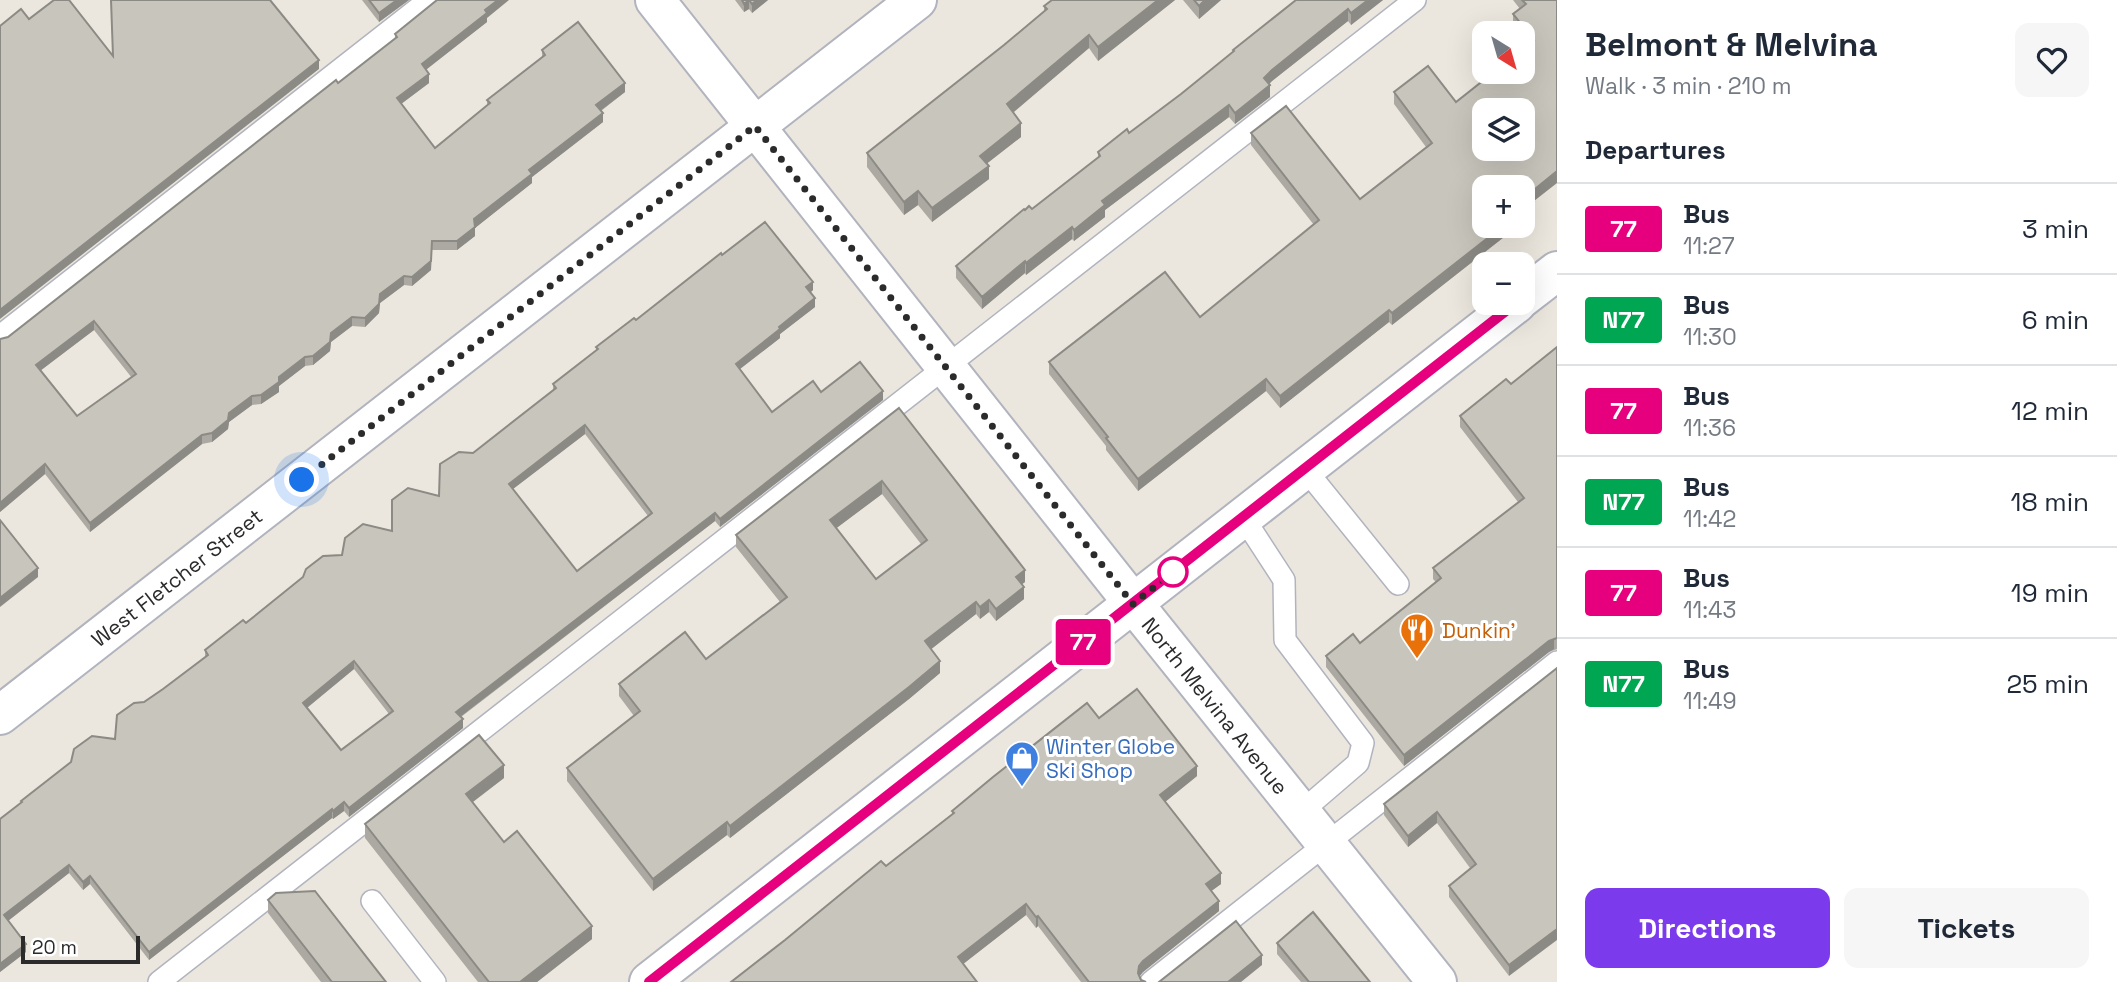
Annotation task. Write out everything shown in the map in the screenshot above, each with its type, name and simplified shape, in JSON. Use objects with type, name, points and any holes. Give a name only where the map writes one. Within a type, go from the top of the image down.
[{"type":"street","name":"North Melvina Avenue","points":[[655,0],[1133,604],[1437,982]]},
{"type":"street","name":"West Fletcher Street","points":[[0,715],[917,0]]},
{"type":"street","points":[[1535,288],[1557,271]]},
{"type":"street","points":[[649,982],[1502,315]]},
{"type":"lane","points":[[0,336],[429,0]]},
{"type":"lane","points":[[159,982],[1415,0]]},
{"type":"lane","points":[[1305,468],[1398,584]]},
{"type":"lane","points":[[1243,517],[1284,580],[1285,640],[1363,743],[1358,763],[1301,813]]},
{"type":"lane","points":[[1151,982],[1557,662]]},
{"type":"lane","points":[[372,901],[435,982]]},
{"type":"building","points":[[54,0],[69,0],[113,56],[111,0],[270,0],[319,60],[0,310],[0,26],[21,9],[29,19]]},
{"type":"building","points":[[369,0],[397,0],[379,13]]},
{"type":"building","points":[[437,0],[498,0],[485,10],[487,13],[422,64],[429,74],[397,98],[435,148],[490,103],[487,100],[545,55],[542,50],[578,22],[625,83],[596,105],[603,113],[529,170],[532,174],[474,219],[475,227],[457,241],[432,241],[431,261],[412,277],[404,276],[380,294],[379,304],[365,318],[352,317],[331,333],[330,342],[313,356],[305,357],[279,377],[279,382],[261,395],[252,396],[229,413],[228,420],[212,433],[202,435],[90,523],[45,464],[0,503],[0,339],[8,337],[336,80],[338,83],[397,37],[395,34]],"holes":[[[94,321],[136,374],[77,416],[36,365]]]},
{"type":"building","points":[[1052,0],[1158,0],[1098,47],[1089,35],[1007,104],[1021,123],[980,156],[989,166],[932,208],[918,191],[904,202],[867,153],[1004,45],[1047,9],[1044,6]]},
{"type":"building","points":[[1194,0],[1205,0],[1199,6]]},
{"type":"building","points":[[1296,0],[1368,0],[1351,13],[1348,9],[1272,70],[1264,78],[1270,85],[1235,113],[1229,105],[1102,201],[1105,205],[1074,230],[1072,227],[1026,263],[1025,261],[982,297],[956,266],[1024,209],[1029,206],[1032,209],[1100,156],[1098,152],[1127,129],[1129,133],[1181,94]]},
{"type":"building","points":[[1522,0],[1557,0],[1557,171],[1535,189],[1535,175],[1472,175],[1472,238],[1488,238],[1392,313],[1389,310],[1280,396],[1266,379],[1138,479],[1049,362],[1165,272],[1200,317],[1319,220],[1251,133],[1286,106],[1360,199],[1432,143],[1394,92],[1428,66],[1456,102],[1479,84],[1535,84],[1535,21],[1519,21],[1513,14],[1526,4]]},
{"type":"building","points":[[765,222],[813,282],[806,287],[815,298],[736,364],[772,412],[813,381],[821,392],[860,362],[883,391],[720,519],[715,513],[456,712],[463,719],[349,808],[344,802],[333,811],[332,809],[149,952],[90,876],[83,882],[69,865],[4,915],[26,944],[0,964],[0,819],[71,762],[74,749],[92,736],[115,739],[117,715],[134,703],[144,702],[208,655],[205,650],[243,620],[246,623],[303,577],[306,569],[323,556],[342,555],[345,538],[363,524],[392,531],[392,500],[408,488],[439,496],[440,464],[459,452],[473,453],[556,388],[553,384],[598,349],[596,347],[634,318],[636,320],[721,253],[722,255]],"holes":[[[585,425],[652,513],[577,571],[509,484]],[[354,661],[393,711],[341,750],[303,703]]]},
{"type":"building","points":[[1557,347],[1557,638],[1549,641],[1404,755],[1326,656],[1353,634],[1360,643],[1441,578],[1433,568],[1524,498],[1460,416],[1506,379],[1511,384]]},
{"type":"building","points":[[899,408],[1025,570],[1016,577],[1024,587],[996,609],[989,600],[980,607],[976,602],[925,641],[940,661],[730,826],[727,822],[653,879],[567,768],[640,711],[619,684],[685,632],[706,659],[787,597],[736,535]],"holes":[[[882,481],[927,540],[876,579],[830,520]]]},
{"type":"building","points":[[0,520],[38,568],[0,598]]},
{"type":"building","points":[[1557,668],[1557,929],[1509,965],[1449,886],[1476,864],[1437,812],[1408,836],[1384,804]]},
{"type":"building","points":[[1137,689],[1197,766],[1160,795],[1221,873],[1206,884],[1219,901],[1139,966],[1141,980],[1146,982],[1089,982],[1026,904],[958,957],[977,982],[731,982],[881,861],[886,866],[954,813],[952,811],[993,777],[1087,703],[1099,718]]},
{"type":"building","points":[[479,735],[504,765],[466,794],[504,842],[517,831],[592,926],[520,982],[489,982],[365,824]]},
{"type":"building","points":[[315,891],[386,982],[332,982],[268,900],[276,893]]},
{"type":"building","points":[[1313,912],[1370,982],[1309,982],[1277,943]]},
{"type":"building","points":[[1236,921],[1262,955],[1228,982],[1159,982]]},
{"type":"bus line","name":"77","points":[[649,982],[1501,315]]},
{"type":"place","name":"Dunkin'","points":[[1417,660]]},
{"type":"place","name":"Winter Globe Ski Shop","points":[[1022,788]]},
{"type":"route","points":[[302,480],[755,126],[1133,604],[1173,572]]}]
